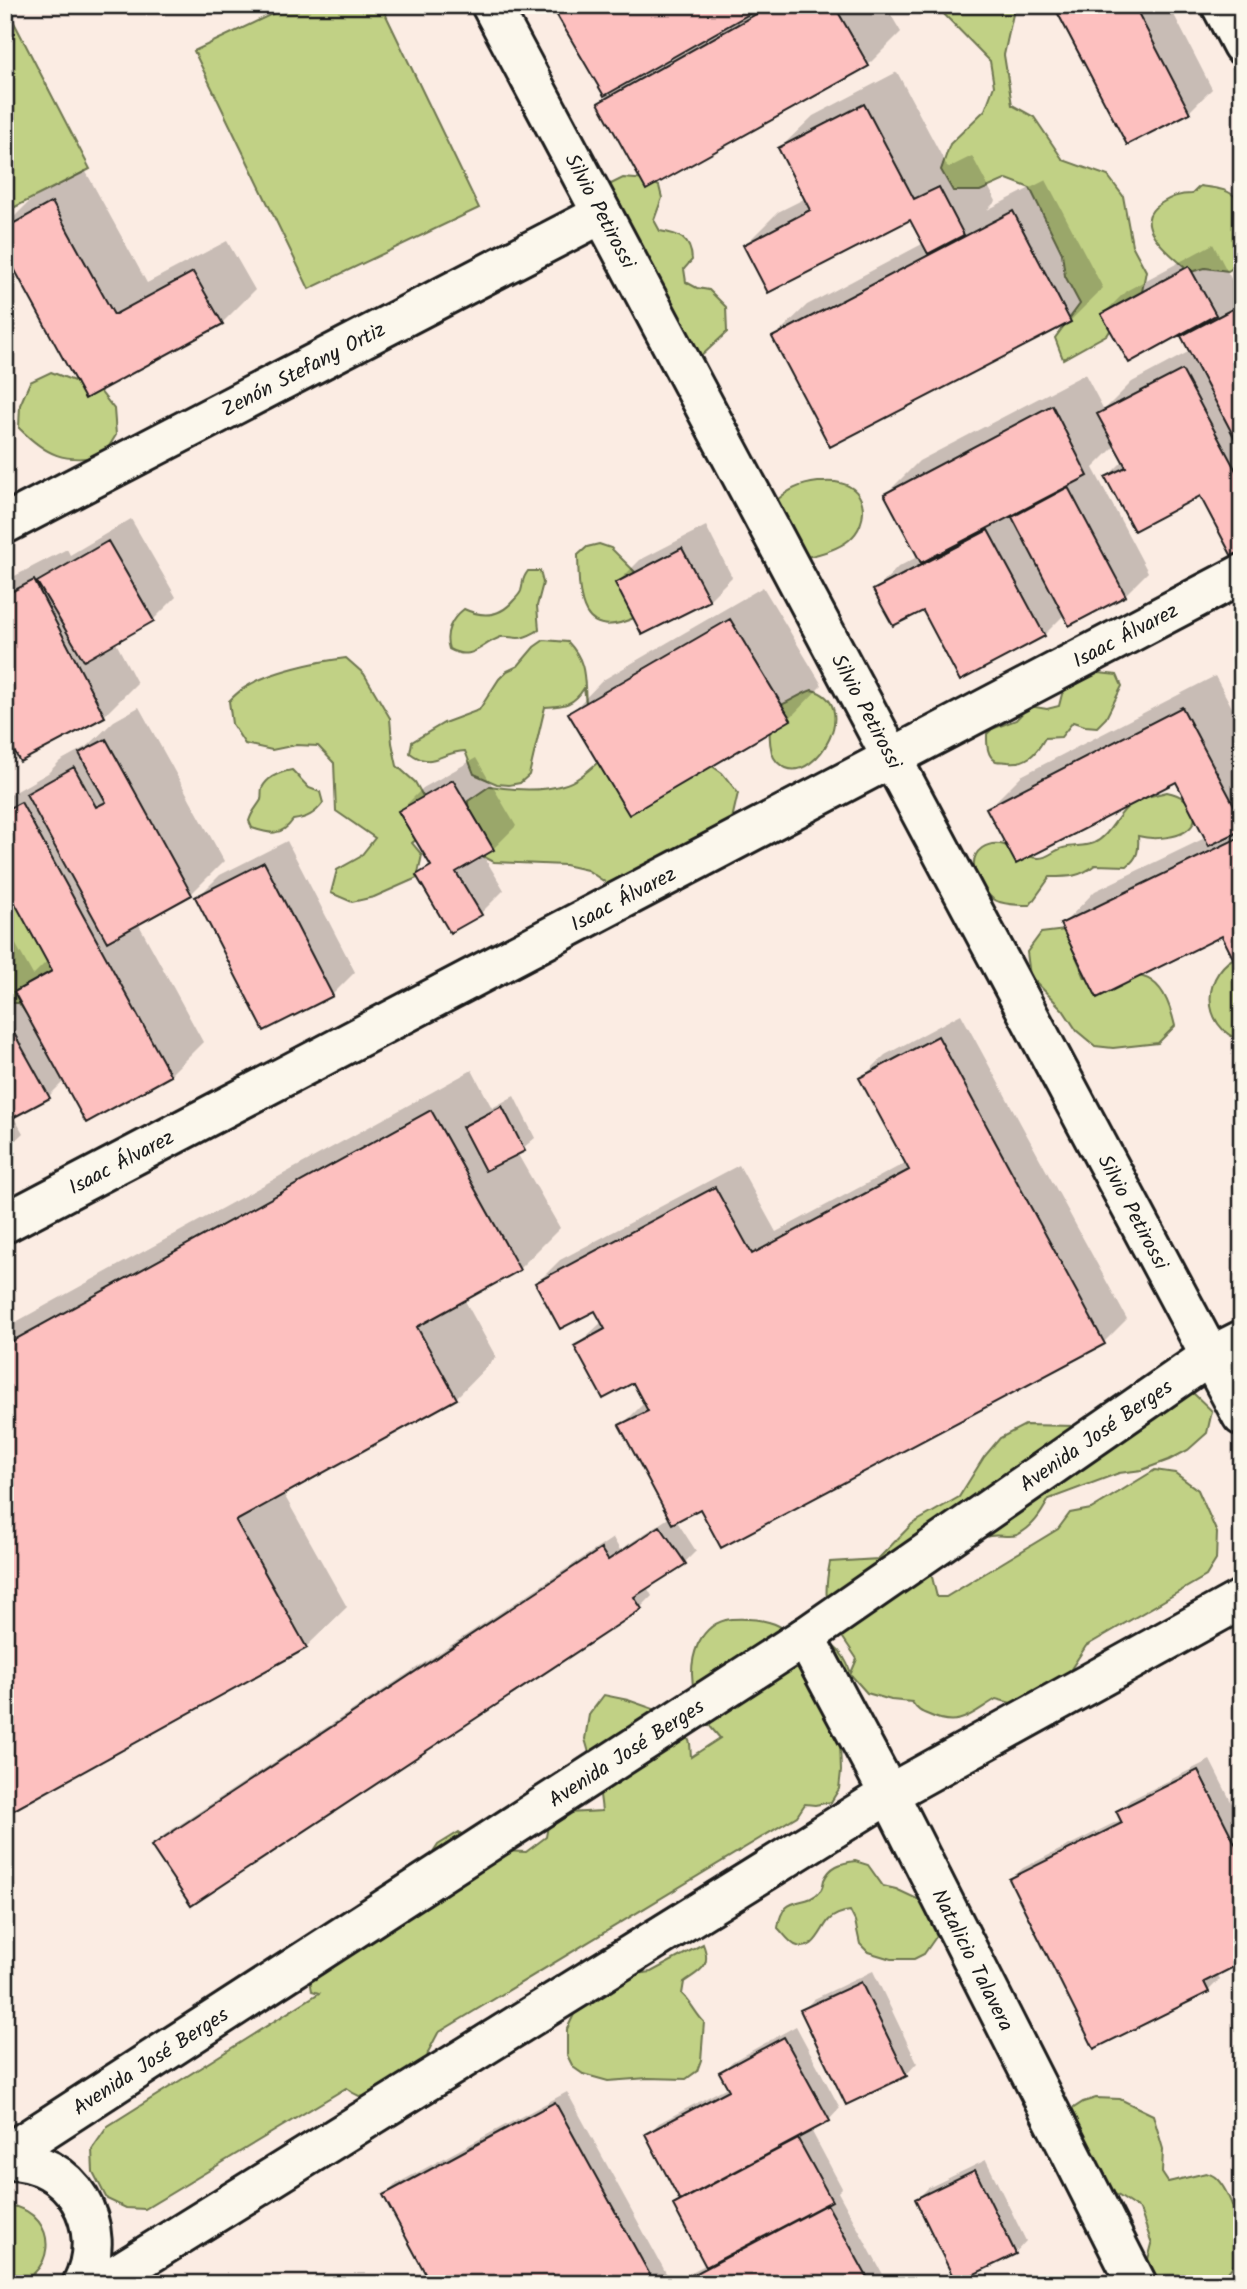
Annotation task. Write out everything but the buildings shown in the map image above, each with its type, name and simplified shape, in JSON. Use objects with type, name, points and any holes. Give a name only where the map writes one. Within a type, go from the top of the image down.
[{"type":"street","name":"Silvio Petirossi","points":[[491,5],[891,758],[1226,1348],[1242,1416]]},
{"type":"street","points":[[1221,5],[1242,45]]},
{"type":"street","name":"Zenón Stefany Ortiz","points":[[5,524],[602,214]]},
{"type":"street","name":"Isaac Álvarez","points":[[5,1223],[1242,574]]},
{"type":"street","name":"Avenida José Berges","points":[[5,2158],[805,1637],[1226,1348]]},
{"type":"street","points":[[101,2284],[889,1794],[1242,1599]]},
{"type":"street","name":"Natalicio Talavera","points":[[805,1637],[889,1794],[1137,2284]]},
{"type":"street","name":"Avenida José Berges","points":[[5,2158],[27,2161],[47,2168],[81,2200],[92,2232],[92,2252],[88,2272],[82,2284]]},
{"type":"green space","points":[[5,5],[90,169],[5,212]]},
{"type":"green space","points":[[291,5],[381,5],[479,208],[309,289],[194,51]]},
{"type":"green space","points":[[935,5],[1015,5],[1004,55],[1012,105],[1034,117],[1063,160],[1108,176],[1123,196],[1132,245],[1146,271],[1141,297],[1121,313],[1108,334],[1063,359],[1055,338],[1080,304],[1065,276],[1062,253],[1030,188],[1007,179],[980,191],[953,191],[941,170],[950,144],[985,110],[994,86],[990,61]]},
{"type":"green space","points":[[623,178],[648,180],[659,186],[662,198],[654,220],[660,231],[683,238],[689,247],[692,260],[684,269],[686,282],[709,290],[726,307],[727,332],[696,361],[601,189]]},
{"type":"green space","points":[[1200,186],[1228,192],[1242,203],[1242,262],[1228,271],[1205,268],[1191,272],[1165,250],[1151,231],[1151,212],[1168,199],[1192,194]]},
{"type":"green space","points":[[51,372],[100,391],[114,409],[116,435],[103,456],[77,459],[57,455],[38,445],[19,428],[20,405],[30,382]]},
{"type":"green space","points":[[818,482],[835,482],[850,487],[861,499],[863,517],[856,533],[844,544],[827,552],[802,558],[774,503],[794,488]]},
{"type":"green space","points":[[599,544],[611,548],[636,573],[636,617],[617,624],[603,624],[592,620],[581,599],[578,555],[587,547]]},
{"type":"green space","points":[[528,571],[540,571],[543,583],[537,606],[539,630],[521,638],[501,637],[470,653],[457,653],[449,649],[448,632],[459,613],[464,609],[484,615],[503,610],[520,593]]},
{"type":"green space","points":[[544,640],[568,642],[579,656],[582,663],[586,703],[584,688],[568,704],[545,707],[529,775],[520,783],[497,784],[474,774],[465,751],[430,760],[410,753],[412,742],[444,723],[479,710],[499,679],[518,666],[534,647]]},
{"type":"green space","points":[[346,658],[364,674],[390,718],[397,766],[415,782],[428,805],[430,829],[412,843],[422,855],[417,878],[374,897],[352,902],[331,893],[337,870],[360,857],[375,838],[336,811],[334,763],[318,746],[296,745],[272,750],[245,744],[232,724],[229,701],[244,688],[280,672]]},
{"type":"green space","points":[[1099,673],[1117,675],[1122,686],[1106,718],[1097,727],[1073,722],[1061,737],[1045,738],[1035,753],[1022,761],[998,761],[990,756],[987,734],[992,729],[1016,720],[1029,706],[1047,709],[1059,706],[1066,689]]},
{"type":"green space","points":[[812,690],[827,698],[833,709],[834,724],[829,739],[810,763],[798,769],[786,768],[777,762],[772,753],[772,724],[779,706]]},
{"type":"green space","points":[[605,756],[702,759],[722,773],[738,793],[732,819],[716,838],[635,879],[608,884],[587,870],[565,865],[494,862],[471,850],[468,801],[490,786],[526,790],[563,785],[580,777]]},
{"type":"green space","points":[[292,770],[309,788],[320,792],[323,803],[314,813],[293,820],[280,832],[270,833],[252,828],[249,821],[261,800],[262,788],[275,775]]},
{"type":"green space","points":[[1167,792],[1184,799],[1193,808],[1196,812],[1193,824],[1183,833],[1176,835],[1160,838],[1138,836],[1137,853],[1127,866],[1095,865],[1074,876],[1050,877],[1030,905],[997,901],[979,881],[974,860],[982,848],[990,844],[1004,845],[1031,857],[1041,858],[1063,848],[1090,844],[1100,840],[1131,804]]},
{"type":"green space","points":[[5,856],[62,976],[25,1012],[19,1003],[5,1003]]},
{"type":"green space","points":[[1065,930],[1085,978],[1119,975],[1144,977],[1162,992],[1175,1026],[1158,1043],[1113,1048],[1095,1046],[1077,1031],[1063,1010],[1030,976],[1027,952],[1041,933]]},
{"type":"green space","points":[[1242,954],[1242,1041],[1228,1034],[1218,1024],[1212,1012],[1210,998],[1219,972],[1228,962]]},
{"type":"green space","points":[[1179,1391],[1192,1392],[1212,1411],[1207,1433],[1188,1450],[1142,1470],[1119,1473],[1049,1499],[1036,1520],[1023,1532],[1014,1536],[981,1538],[964,1544],[931,1573],[937,1597],[946,1597],[1058,1529],[1070,1513],[1091,1509],[1155,1470],[1175,1473],[1198,1490],[1217,1533],[1216,1560],[1206,1576],[1086,1646],[1060,1692],[1015,1704],[996,1699],[964,1718],[949,1721],[924,1713],[912,1702],[891,1700],[867,1693],[851,1675],[850,1686],[839,1711],[841,1771],[839,1789],[831,1802],[805,1804],[797,1816],[438,2033],[428,2052],[425,2076],[396,2092],[366,2098],[346,2088],[145,2209],[126,2208],[107,2199],[93,2172],[92,2149],[108,2126],[319,1993],[312,1991],[308,1969],[421,1871],[438,1845],[459,1832],[479,1850],[526,1852],[546,1837],[550,1814],[602,1811],[599,1787],[585,1739],[589,1715],[604,1695],[628,1700],[679,1718],[690,1743],[691,1757],[720,1738],[704,1717],[692,1681],[698,1644],[707,1630],[715,1624],[725,1620],[755,1620],[822,1641],[841,1653],[851,1673],[857,1659],[834,1624],[827,1604],[830,1562],[878,1559],[912,1524],[959,1497],[984,1457],[1000,1438],[1025,1425],[1076,1426]]},
{"type":"green space","points":[[855,1861],[868,1865],[883,1886],[926,1903],[939,1923],[938,1934],[924,1954],[914,1959],[891,1959],[868,1952],[860,1944],[850,1911],[831,1918],[816,1940],[807,1946],[793,1944],[778,1928],[780,1917],[789,1905],[814,1896],[821,1890],[826,1875],[833,1868]]},
{"type":"green space","points":[[703,1944],[705,1963],[700,1971],[684,1982],[682,1994],[704,2022],[701,2060],[697,2071],[686,2079],[608,2081],[583,2074],[573,2067],[567,2055],[567,2029],[577,2008],[615,1977],[651,1972]]},
{"type":"green space","points":[[1096,2098],[1120,2099],[1153,2115],[1163,2149],[1162,2173],[1168,2182],[1206,2173],[1221,2184],[1236,2215],[1242,2248],[1240,2256],[1226,2275],[1224,2284],[1146,2284],[1146,2267],[1152,2244],[1140,2210],[1088,2180],[1063,2115],[1083,2102]]},
{"type":"green space","points":[[5,2206],[27,2211],[39,2222],[45,2234],[46,2248],[43,2261],[34,2273],[22,2280],[5,2283]]}]
